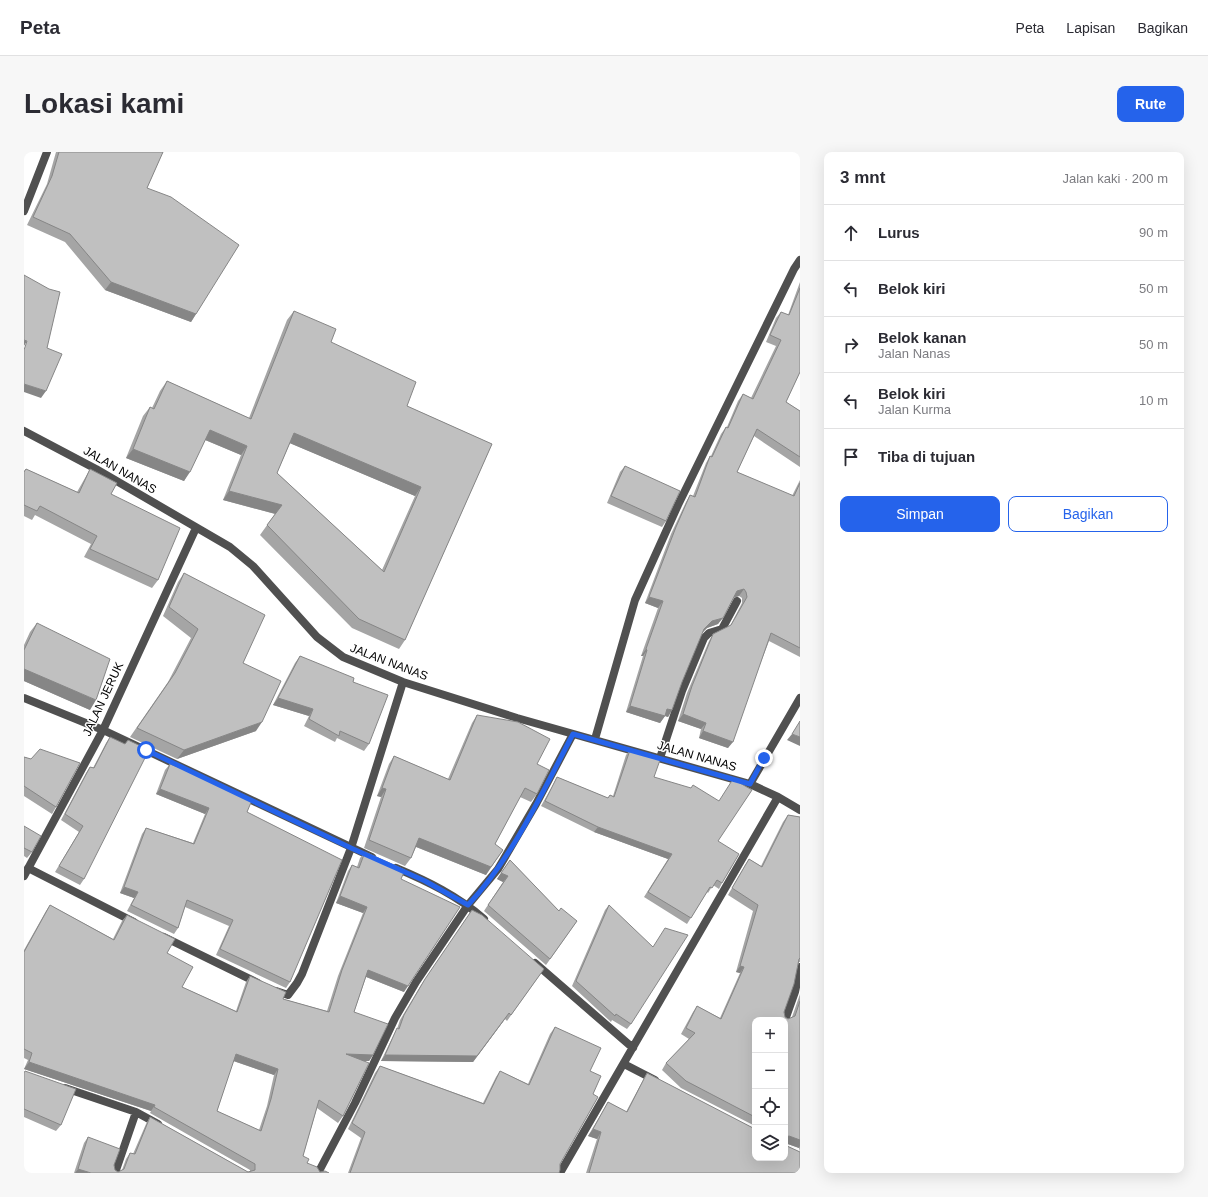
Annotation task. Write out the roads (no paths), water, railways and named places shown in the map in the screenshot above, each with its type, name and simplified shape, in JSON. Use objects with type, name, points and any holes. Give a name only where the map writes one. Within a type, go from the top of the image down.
[{"type":"street","points":[[24,211],[47,152]]},
{"type":"street","points":[[595,739],[635,600],[682,498],[788,281],[800,260]]},
{"type":"street","name":"JALAN NANAS","points":[[24,431],[96,469],[196,528],[230,546],[253,566],[298,618],[317,637],[343,657],[403,682],[573,734],[750,784],[778,797],[800,810]]},
{"type":"street","name":"JALAN JERUK","points":[[26,872],[103,730],[196,528]]},
{"type":"street","points":[[660,758],[682,691],[704,638],[709,633],[722,629],[737,601]]},
{"type":"street","points":[[154,932],[274,990],[288,995],[298,983],[302,974],[351,848],[403,682]]},
{"type":"street","points":[[24,698],[103,730],[351,848],[425,881],[468,905],[492,926]]},
{"type":"street","points":[[750,784],[800,698]]},
{"type":"street","points":[[318,1173],[355,1103],[395,1018],[416,982],[468,905],[498,869],[536,804],[573,734]]},
{"type":"street","points":[[560,1173],[778,797]]},
{"type":"street","points":[[26,872],[140,925]]},
{"type":"street","points":[[527,956],[633,1048]]},
{"type":"street","points":[[786,1017],[794,997],[800,967]]},
{"type":"street","points":[[624,1064],[665,1085]]},
{"type":"street","points":[[54,1084],[136,1112],[163,1127]]},
{"type":"street","points":[[115,1173],[136,1112]]}]
